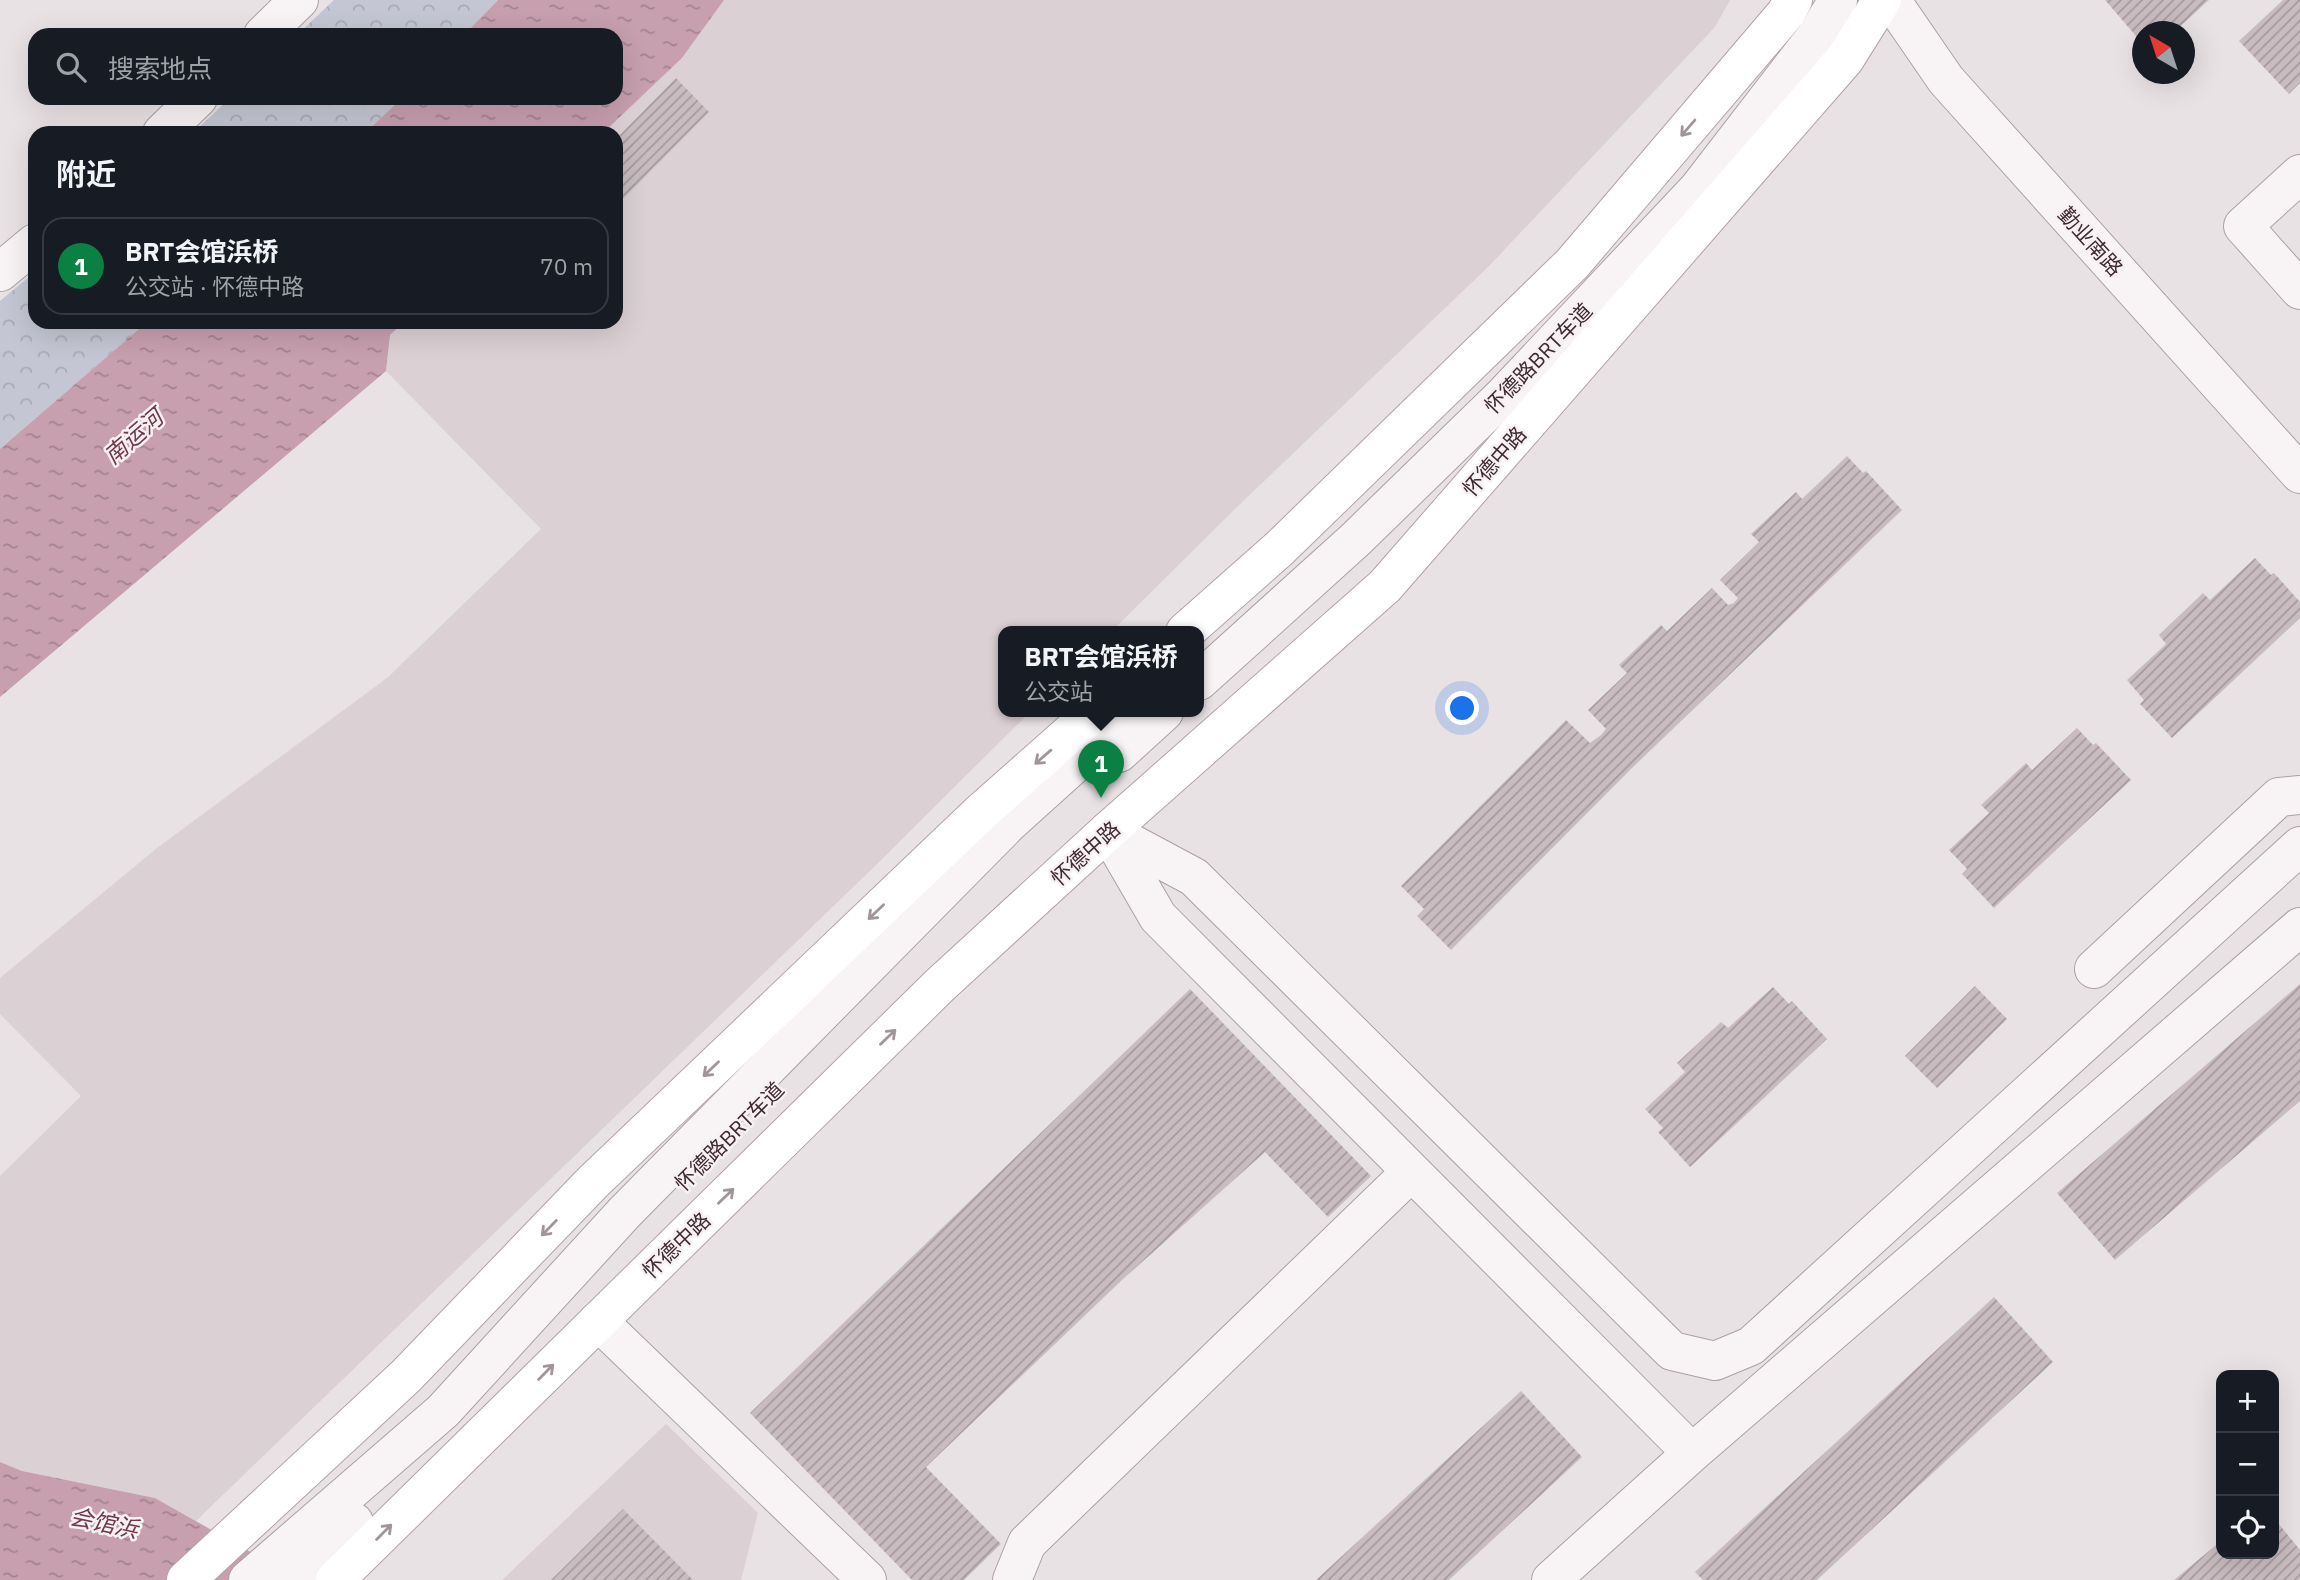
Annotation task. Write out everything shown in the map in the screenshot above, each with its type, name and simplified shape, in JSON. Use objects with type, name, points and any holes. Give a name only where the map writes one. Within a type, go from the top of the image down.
[{"type":"main road","points":[[1192,626],[1280,548],[1572,264],[1786,13],[1793,0]]},
{"type":"main road","name":"怀德中路","points":[[302,1571],[598,1321],[940,985],[1108,831],[1385,586],[1845,59],[1882,0]]},
{"type":"main road","points":[[186,1580],[406,1376],[593,1182],[672,1106],[980,813],[1088,717]]},
{"type":"street","points":[[270,28],[299,0]]},
{"type":"street","name":"怀德路BRT车道","points":[[1204,648],[1312,551],[1478,389],[1689,170],[1814,0]]},
{"type":"street","name":"怀德路BRT车道","points":[[1204,676],[1355,540],[1505,394],[1698,189],[1816,36],[1838,0]]},
{"type":"street","name":"勤业南路","points":[[1891,0],[1946,80],[2300,474]]},
{"type":"street","points":[[169,126],[191,105]]},
{"type":"street","points":[[2300,174],[2243,226],[2300,290]]},
{"type":"street","points":[[0,272],[28,249]]},
{"type":"street","name":"怀德路BRT车道","points":[[302,1571],[443,1411],[654,1182],[1008,824],[1126,717]]},
{"type":"street","name":"怀德路BRT车道","points":[[302,1571],[457,1426],[640,1226],[1022,841],[1158,717]]},
{"type":"street","points":[[2094,969],[2279,797],[2300,795]]},
{"type":"street","points":[[1108,831],[1194,877],[1672,1351],[1715,1361],[1751,1346],[2300,846]]},
{"type":"street","points":[[1108,831],[1158,917],[1692,1453]]},
{"type":"street","points":[[1551,1580],[1692,1453],[2300,927]]},
{"type":"street","points":[[1012,1580],[1027,1543],[1411,1172]]},
{"type":"street","points":[[598,1321],[867,1580]]},
{"type":"street","points":[[248,1580],[302,1571]]},
{"type":"shaded area","points":[[724,0],[1730,0],[1715,27],[1488,267],[1117,626],[998,626],[998,717],[1025,717],[875,866],[196,1521],[155,1498],[22,1471],[0,1462],[0,1176],[81,1096],[0,1014],[0,978],[157,848],[387,678],[541,529],[386,371],[390,335],[396,329],[623,329],[623,126],[610,126],[682,58]]},
{"type":"shaded area","points":[[666,1424],[758,1513],[741,1580],[502,1580]]},
{"type":"green space","points":[[334,0],[498,0],[471,28],[304,28]]},
{"type":"green space","points":[[223,105],[395,105],[372,126],[200,126]]},
{"type":"green space","points":[[28,278],[28,329],[139,329],[0,449],[0,301]]},
{"type":"water","points":[[498,0],[724,0],[682,58],[610,126],[372,126],[395,105],[623,105],[623,28],[471,28]]},
{"type":"water","name":"南运河","points":[[139,329],[396,329],[390,335],[386,371],[0,697],[0,449]]},
{"type":"water","name":"会馆浜","points":[[0,1462],[22,1471],[155,1498],[300,1580],[0,1580]]},
{"type":"building","points":[[2105,0],[2209,0],[2186,21],[2132,21],[2132,31]]},
{"type":"building","points":[[2283,0],[2300,0],[2300,83],[2289,94],[2239,41]]},
{"type":"building","points":[[676,78],[709,112],[623,199],[623,132]]},
{"type":"building","points":[[1847,456],[1863,473],[1866,471],[1902,510],[1632,768],[1451,950],[1417,916],[1424,909],[1401,886],[1566,720],[1590,743],[1601,735],[1606,729],[1588,710],[1627,673],[1619,665],[1661,625],[1667,631],[1712,588],[1728,605],[1734,603],[1738,598],[1720,580],[1759,542],[1751,534],[1796,492],[1802,499]]},
{"type":"building","points":[[2255,558],[2271,575],[2274,573],[2300,602],[2300,618],[2172,738],[2140,704],[2144,700],[2127,680],[2166,644],[2159,635],[2203,593],[2210,600]]},
{"type":"building","points":[[2077,728],[2093,745],[2096,743],[2131,780],[1994,908],[1962,874],[1967,869],[1949,850],[1989,813],[1981,805],[2026,763],[2032,770]]},
{"type":"building","points":[[2300,984],[2300,1101],[2115,1260],[2057,1193]]},
{"type":"building","points":[[1975,986],[2007,1019],[1937,1088],[1905,1056]]},
{"type":"building","points":[[1773,987],[1789,1004],[1792,1001],[1827,1039],[1690,1167],[1658,1132],[1663,1128],[1645,1109],[1685,1072],[1677,1063],[1721,1022],[1728,1028]]},
{"type":"building","points":[[1190,989],[1371,1176],[1328,1217],[1265,1152],[1122,1280],[926,1467],[1001,1544],[964,1580],[912,1580],[750,1413]]},
{"type":"building","points":[[1994,1297],[2053,1362],[1817,1580],[1703,1580],[1695,1572]]},
{"type":"building","points":[[1521,1391],[1582,1457],[1449,1580],[1316,1580]]},
{"type":"building","points":[[623,1509],[693,1580],[551,1580]]},
{"type":"building","points":[[2279,1524],[2300,1550],[2300,1580],[2174,1580],[2216,1545],[2216,1559],[2279,1559]]},
{"type":"place","name":"BRT会馆浜桥","points":[[1101,798]]}]
